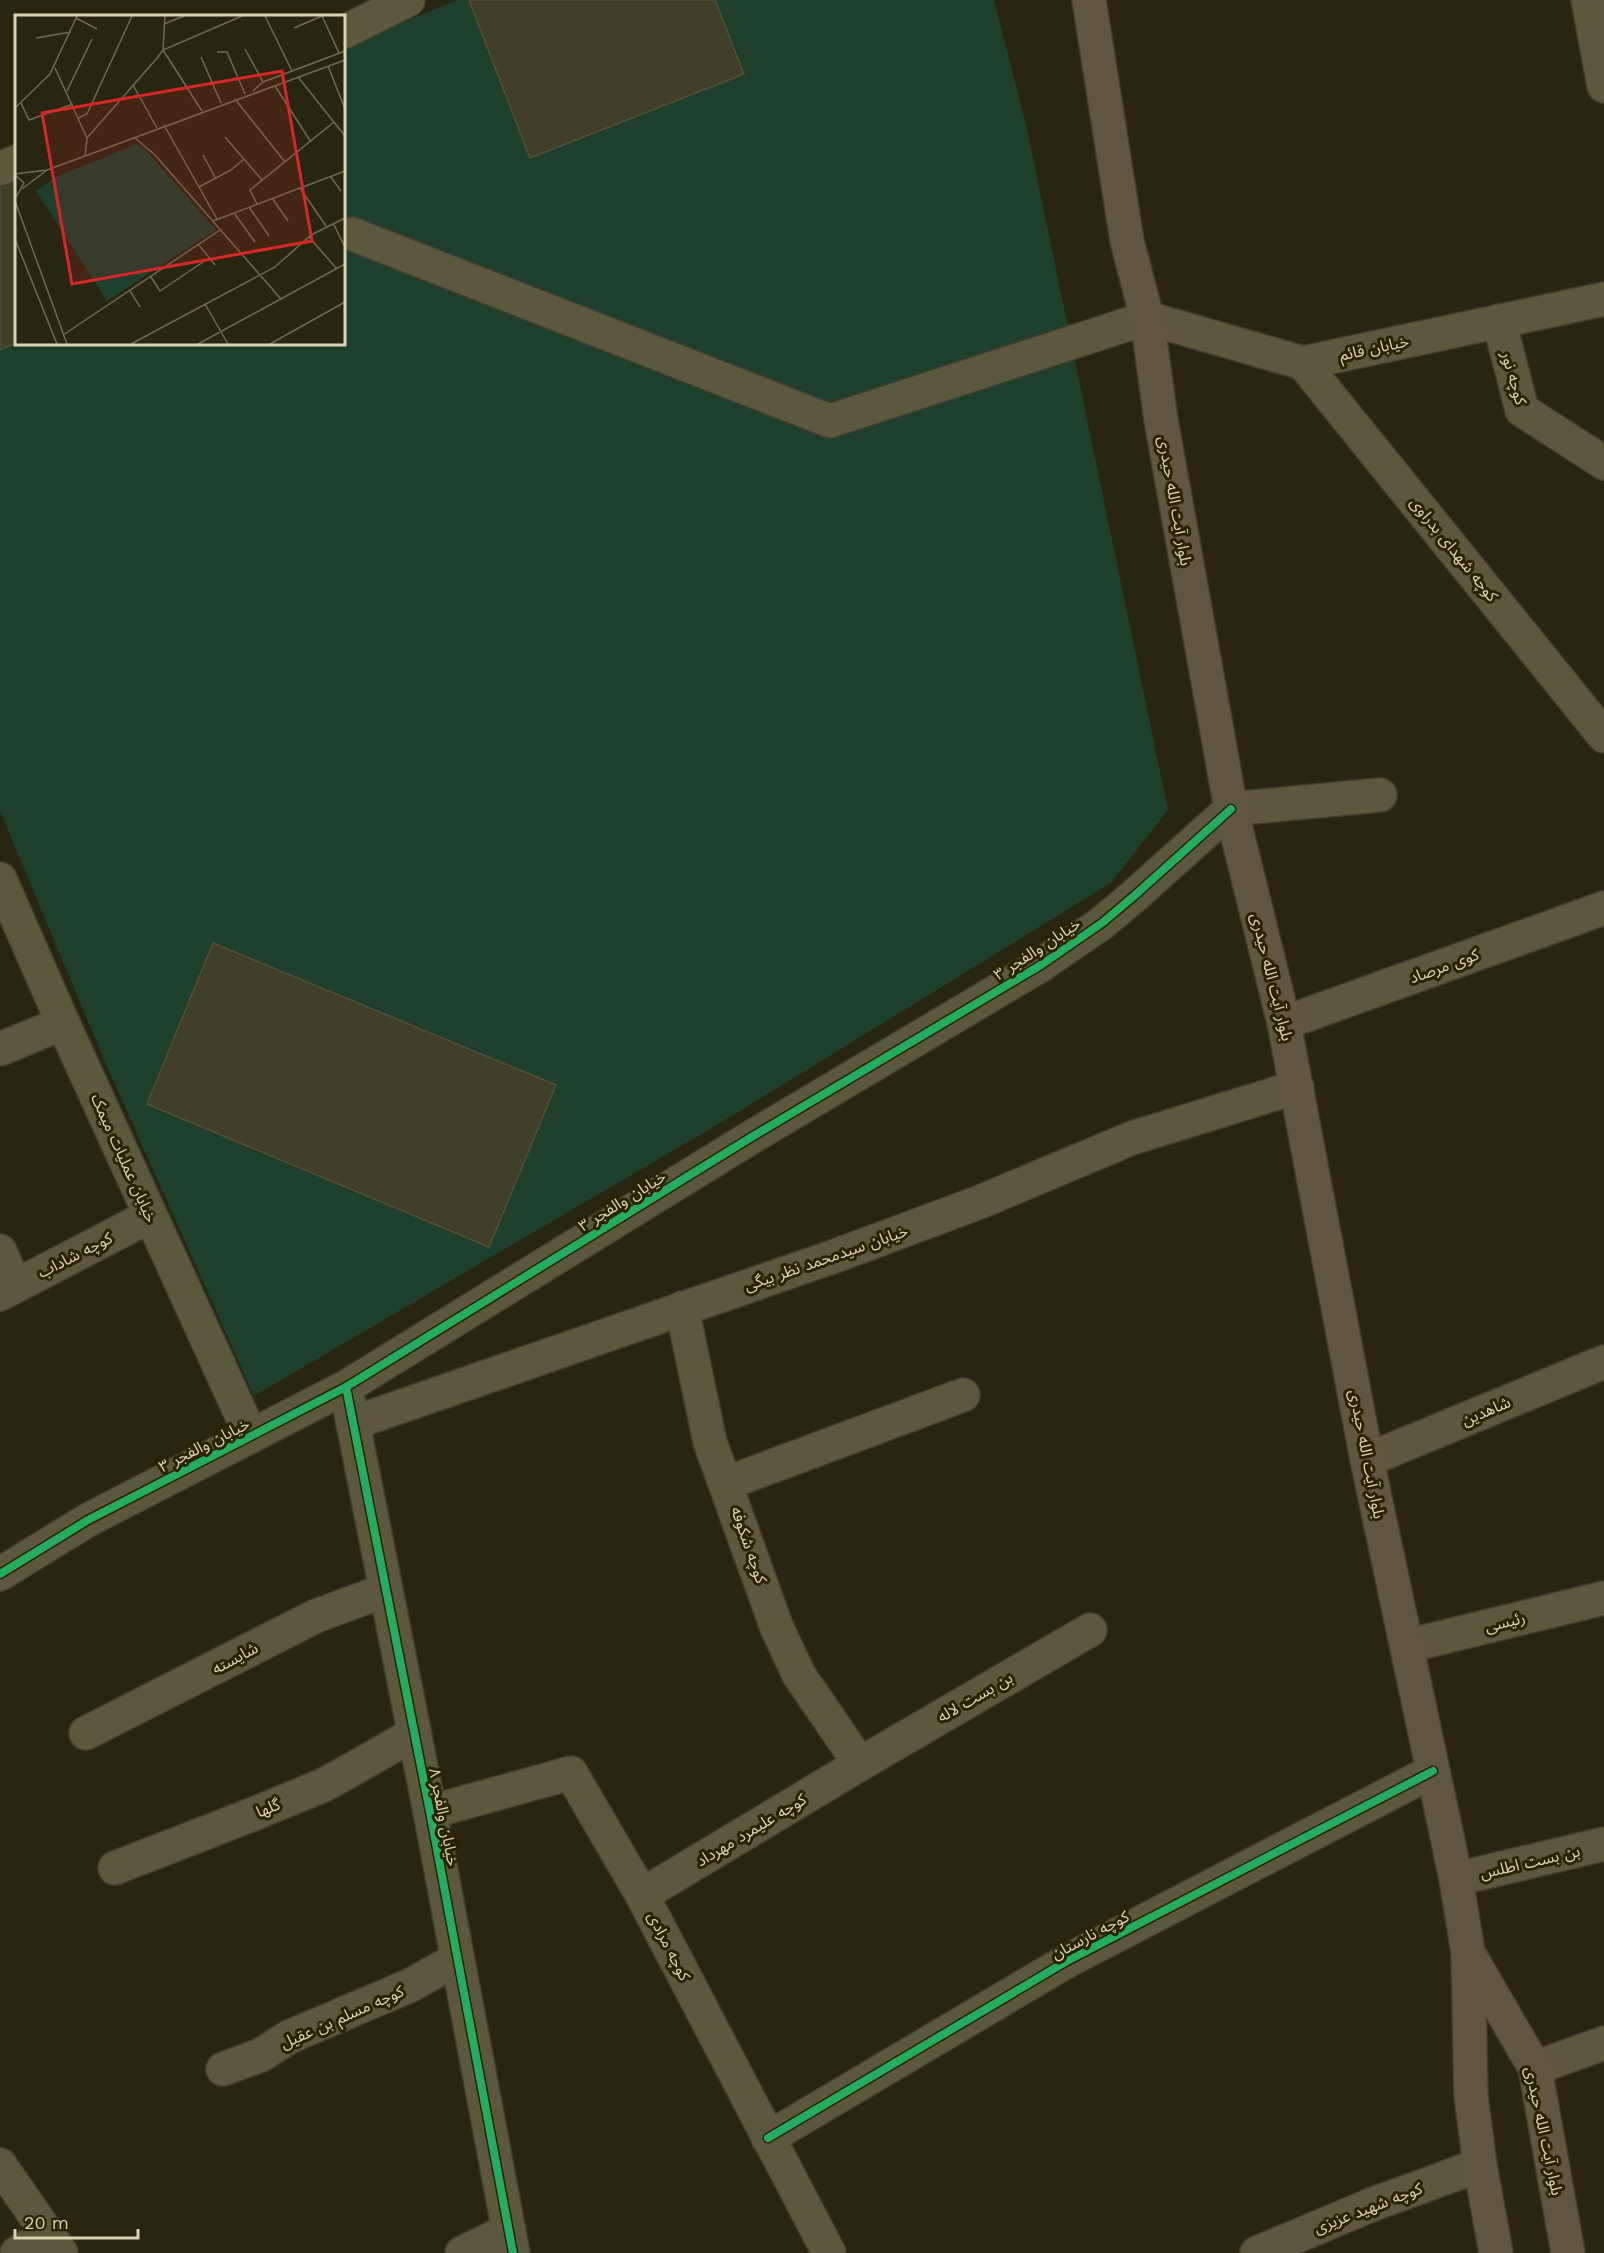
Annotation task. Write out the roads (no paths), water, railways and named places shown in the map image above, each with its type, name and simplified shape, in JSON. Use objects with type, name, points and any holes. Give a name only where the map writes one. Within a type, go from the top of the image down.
[{"type":"main road","name":"بلوار آیت الله حیدری","points":[[1089,0],[1127,241],[1147,318],[1161,420],[1231,809],[1284,1023],[1367,1460],[1456,1879],[1468,1952],[1471,2096],[1480,2165],[1496,2253]]},
{"type":"main road","name":"بلوار آیت الله حیدری","points":[[1468,1952],[1535,2068],[1568,2253]]},
{"type":"street","points":[[345,32],[408,0]]},
{"type":"street","points":[[1588,0],[1604,86]]},
{"type":"street","points":[[0,169],[15,162]]},
{"type":"street","points":[[352,234],[830,421],[1147,318]]},
{"type":"street","name":"خیابان قائم","points":[[1147,318],[1303,363],[1604,299]]},
{"type":"street","name":"کوچه نور","points":[[1499,321],[1522,410],[1604,463]]},
{"type":"street","name":"کوچه شهدای بدراوی","points":[[1303,363],[1604,736]]},
{"type":"street","points":[[1231,809],[1380,795]]},
{"type":"street","name":"خیابان والفجر ۳","points":[[0,1574],[88,1520],[346,1387],[740,1144],[1041,965],[1102,922],[1134,896],[1231,809]]},
{"type":"street","name":"خیابان عملیات میمک","points":[[0,879],[251,1436]]},
{"type":"street","name":"کوی مرصاد","points":[[1284,1023],[1604,908]]},
{"type":"street","points":[[0,1049],[63,1023]]},
{"type":"street","name":"خیابان سیدمحمد نظر بیگی","points":[[353,1423],[835,1256],[980,1202],[1132,1138],[1297,1087]]},
{"type":"street","name":"کوچه شاداب","points":[[8,1290],[150,1216]]},
{"type":"street","points":[[0,1251],[8,1290]]},
{"type":"street","name":"کوچه شکوفه","points":[[682,1308],[710,1442],[788,1654],[817,1704],[860,1764]]},
{"type":"street","name":"شاهدین","points":[[1367,1460],[1604,1362]]},
{"type":"street","name":"خیابان والفجر ۸","points":[[346,1387],[430,1812],[511,2241]]},
{"type":"street","points":[[727,1483],[963,1395]]},
{"type":"street","name":"شایسته","points":[[86,1733],[316,1616],[386,1590]]},
{"type":"street","name":"رئیسی","points":[[1407,1646],[1604,1598]]},
{"type":"street","name":"بن بست لاله","points":[[860,1764],[1090,1630]]},
{"type":"street","name":"گلها","points":[[115,1868],[326,1784],[414,1734]]},
{"type":"street","name":"کوچه علیمرد مهرداد","points":[[642,1895],[860,1764]]},
{"type":"street","name":"کوچه نارستان","points":[[768,2138],[1068,1960],[1433,1771]]},
{"type":"street","name":"کوچه مرادی","points":[[430,1812],[571,1773],[642,1895],[829,2253]]},
{"type":"street","name":"بن بست اطلس","points":[[1456,1879],[1604,1844]]},
{"type":"street","name":"کوچه مسلم بن عقیل","points":[[223,2069],[261,2055],[289,2037],[341,2017],[411,1985],[458,1959]]},
{"type":"street","points":[[1535,2068],[1604,2043]]},
{"type":"street","points":[[0,2165],[55,2244],[17,2253]]},
{"type":"street","name":"کوچه شهید عزیزی","points":[[1257,2253],[1371,2205],[1480,2165]]},
{"type":"street","points":[[462,2253],[511,2241]]}]
